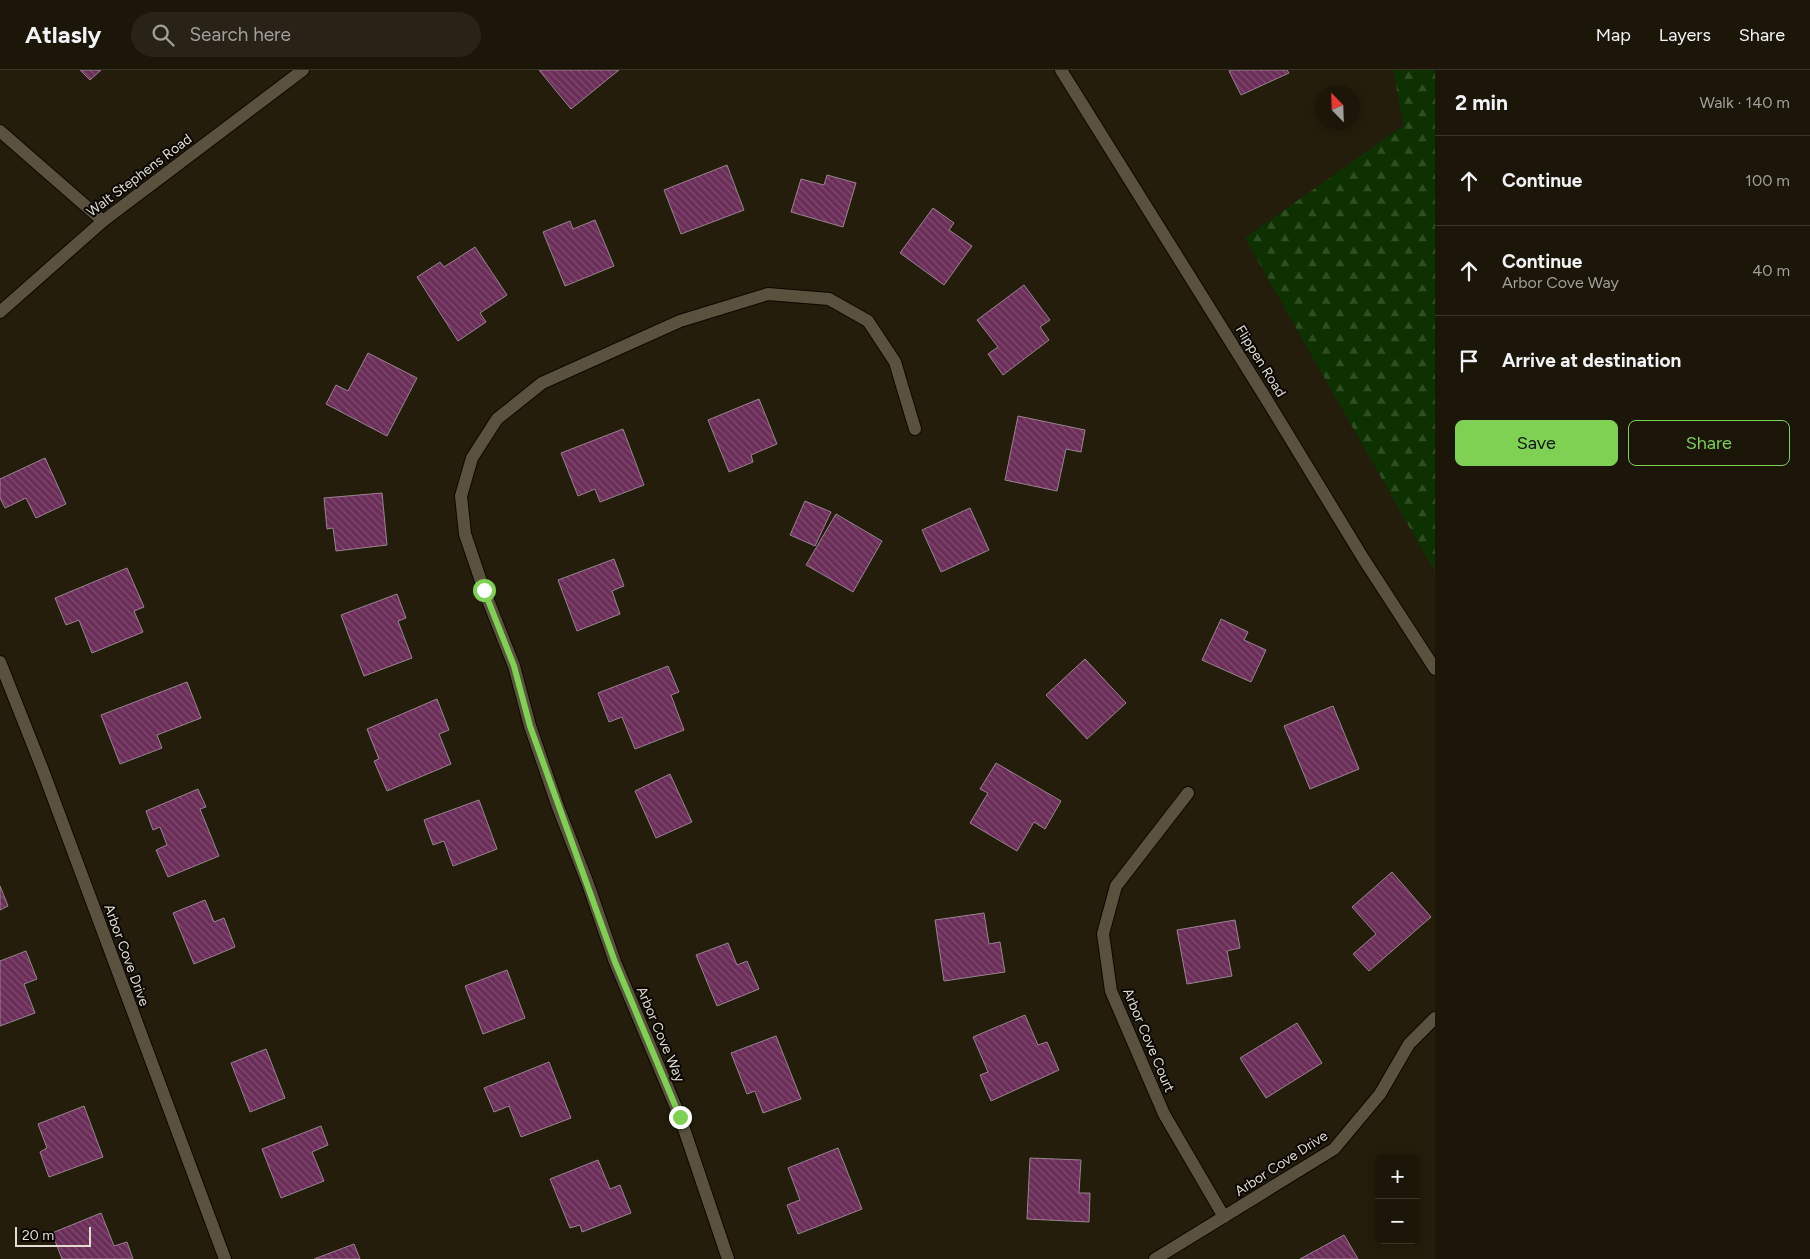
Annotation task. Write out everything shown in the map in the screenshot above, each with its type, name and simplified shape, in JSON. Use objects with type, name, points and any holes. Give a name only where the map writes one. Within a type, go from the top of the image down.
[{"type":"street","name":"Walt Stephens Road","points":[[0,312],[102,221],[303,70]]},
{"type":"street","name":"Flippen Road","points":[[1060,70],[1266,396],[1363,558],[1435,669]]},
{"type":"street","points":[[0,131],[102,221]]},
{"type":"street","name":"Arbor Cove Way","points":[[728,1259],[680,1117],[615,962],[588,884],[558,807],[530,726],[514,666],[484,590],[466,534],[461,496],[472,458],[497,419],[542,383],[680,321],[768,294],[830,299],[868,321],[895,362],[915,430]]},
{"type":"street","name":"Arbor Cove Drive","points":[[0,662],[42,768],[225,1259]]},
{"type":"street","name":"Arbor Cove Court","points":[[1188,793],[1116,886],[1103,934],[1111,991],[1164,1114],[1224,1218]]},
{"type":"street","name":"Arbor Cove Drive","points":[[1155,1259],[1334,1149],[1380,1094],[1409,1044],[1435,1018]]},
{"type":"green space","points":[[1393,70],[1435,70],[1435,572],[1245,238],[1404,125]]},
{"type":"building","points":[[80,70],[101,70],[90,80]]},
{"type":"building","points":[[539,70],[619,70],[571,109]]},
{"type":"building","points":[[1287,70],[1289,73],[1241,95],[1229,71]]},
{"type":"building","points":[[727,165],[744,210],[681,234],[664,190]]},
{"type":"building","points":[[827,175],[856,183],[843,227],[791,212],[801,179],[824,185]]},
{"type":"building","points":[[933,208],[954,223],[949,230],[972,246],[944,285],[900,253]]},
{"type":"building","points":[[595,220],[614,266],[565,286],[543,232],[570,221],[573,229]]},
{"type":"building","points":[[475,247],[507,295],[480,313],[486,322],[458,341],[417,277],[440,262],[444,267]]},
{"type":"building","points":[[1024,285],[1050,320],[1040,327],[1049,340],[1003,375],[988,354],[998,347],[977,320]]},
{"type":"building","points":[[368,353],[417,378],[387,436],[326,404],[336,385],[348,391]]},
{"type":"building","points":[[759,399],[777,444],[751,455],[753,462],[729,472],[708,420]]},
{"type":"building","points":[[1018,416],[1085,430],[1081,452],[1066,449],[1057,491],[1005,480]]},
{"type":"building","points":[[623,429],[644,485],[600,502],[595,489],[578,496],[561,453]]},
{"type":"building","points":[[45,458],[66,504],[36,518],[26,498],[5,508],[0,498],[0,479]]},
{"type":"building","points":[[382,493],[387,545],[336,551],[333,528],[327,529],[324,498]]},
{"type":"building","points":[[805,501],[831,512],[815,546],[790,535]]},
{"type":"building","points":[[970,508],[989,550],[941,572],[922,530]]},
{"type":"building","points":[[836,514],[882,541],[853,592],[806,565]]},
{"type":"building","points":[[614,559],[624,586],[612,591],[620,614],[577,631],[558,580]]},
{"type":"building","points":[[127,568],[144,607],[134,611],[143,632],[92,653],[79,620],[66,625],[55,598]]},
{"type":"building","points":[[397,594],[406,618],[398,621],[412,658],[364,676],[341,615]]},
{"type":"building","points":[[1221,619],[1248,632],[1244,640],[1266,650],[1251,682],[1202,660]]},
{"type":"building","points":[[1085,659],[1126,703],[1087,739],[1046,695]]},
{"type":"building","points":[[668,666],[679,692],[671,695],[684,730],[635,749],[622,717],[609,722],[598,693]]},
{"type":"building","points":[[187,682],[201,718],[157,735],[162,748],[120,764],[101,715]]},
{"type":"building","points":[[437,699],[449,730],[439,734],[451,764],[387,791],[374,761],[379,759],[367,729]]},
{"type":"building","points":[[1333,706],[1359,769],[1310,789],[1284,726]]},
{"type":"building","points":[[996,763],[1061,801],[1045,829],[1034,822],[1017,851],[970,823],[988,793],[980,789]]},
{"type":"building","points":[[670,774],[692,822],[656,838],[635,791]]},
{"type":"building","points":[[198,789],[206,807],[200,809],[219,856],[168,877],[156,850],[167,845],[160,827],[153,830],[146,811]]},
{"type":"building","points":[[479,800],[497,849],[453,866],[444,841],[433,845],[424,820]]},
{"type":"building","points":[[1392,872],[1431,917],[1369,971],[1353,954],[1376,934],[1352,907]]},
{"type":"building","points":[[0,886],[8,906],[0,910]]},
{"type":"building","points":[[205,900],[214,922],[224,918],[235,947],[194,964],[173,913]]},
{"type":"building","points":[[984,913],[989,944],[1000,942],[1005,972],[944,981],[935,920]]},
{"type":"building","points":[[1235,920],[1240,948],[1227,951],[1232,976],[1187,984],[1177,930]]},
{"type":"building","points":[[728,943],[737,965],[747,961],[759,989],[717,1006],[696,955]]},
{"type":"building","points":[[26,951],[37,979],[24,984],[35,1013],[0,1026],[0,961]]},
{"type":"building","points":[[507,970],[525,1018],[483,1034],[465,986]]},
{"type":"building","points":[[1025,1015],[1038,1045],[1047,1042],[1059,1070],[991,1101],[980,1075],[988,1072],[973,1037]]},
{"type":"building","points":[[1297,1023],[1322,1063],[1266,1098],[1240,1058]]},
{"type":"building","points":[[776,1036],[801,1099],[763,1113],[755,1091],[747,1094],[731,1053]]},
{"type":"building","points":[[266,1049],[285,1098],[250,1112],[231,1063]]},
{"type":"building","points":[[549,1062],[571,1118],[521,1137],[509,1106],[494,1112],[484,1088]]},
{"type":"building","points":[[84,1106],[103,1157],[49,1177],[40,1152],[47,1148],[38,1124]]},
{"type":"building","points":[[321,1126],[328,1145],[312,1152],[324,1181],[281,1198],[262,1149]]},
{"type":"building","points":[[838,1148],[862,1209],[798,1234],[787,1205],[800,1200],[788,1168]]},
{"type":"building","points":[[1030,1158],[1081,1160],[1079,1193],[1090,1193],[1089,1222],[1027,1219]]},
{"type":"building","points":[[598,1160],[610,1189],[620,1185],[631,1213],[582,1232],[580,1225],[570,1228],[550,1179]]},
{"type":"building","points":[[101,1213],[114,1246],[127,1242],[133,1259],[62,1259],[52,1233]]},
{"type":"building","points":[[1344,1235],[1358,1259],[1300,1259]]},
{"type":"building","points":[[354,1244],[360,1259],[314,1259]]},
{"type":"route","points":[[484,590],[514,666],[530,726],[615,962],[680,1117]]}]
